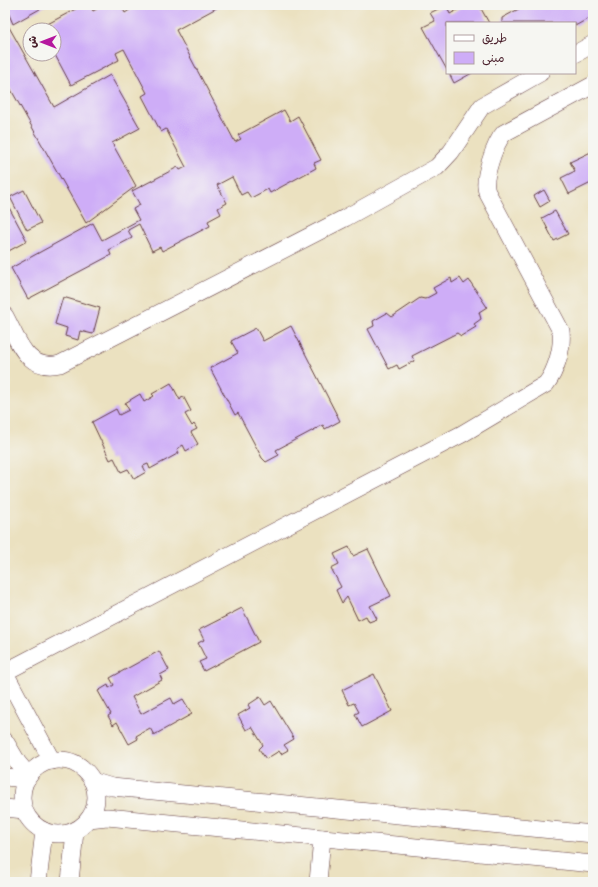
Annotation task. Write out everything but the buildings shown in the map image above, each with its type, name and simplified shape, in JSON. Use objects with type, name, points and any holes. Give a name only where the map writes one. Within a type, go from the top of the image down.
[{"type":"lane","points":[[576,53],[593,44]]},
{"type":"lane","points":[[5,316],[25,353],[30,359],[45,366],[60,364],[345,218],[437,167],[451,152],[482,106],[538,74]]},
{"type":"lane","points":[[52,761],[5,673],[462,434],[546,384],[552,375],[562,344],[561,331],[487,192],[485,181],[498,141],[504,133],[593,85]]},
{"type":"lane","points":[[5,741],[28,778]]},
{"type":"lane","points":[[52,761],[67,761],[78,765],[86,772],[96,790],[96,800],[89,819],[76,831],[65,834],[54,834],[35,826],[24,810],[22,794],[28,778],[36,768],[52,761]]},
{"type":"lane","points":[[5,777],[28,778]]},
{"type":"lane","points":[[92,781],[112,787],[593,834]]},
{"type":"lane","points":[[5,808],[24,810]]},
{"type":"lane","points":[[89,819],[107,817],[593,864]]},
{"type":"lane","points":[[38,882],[44,831]]},
{"type":"lane","points":[[70,882],[76,831]]},
{"type":"lane","points":[[318,882],[322,838]]}]
